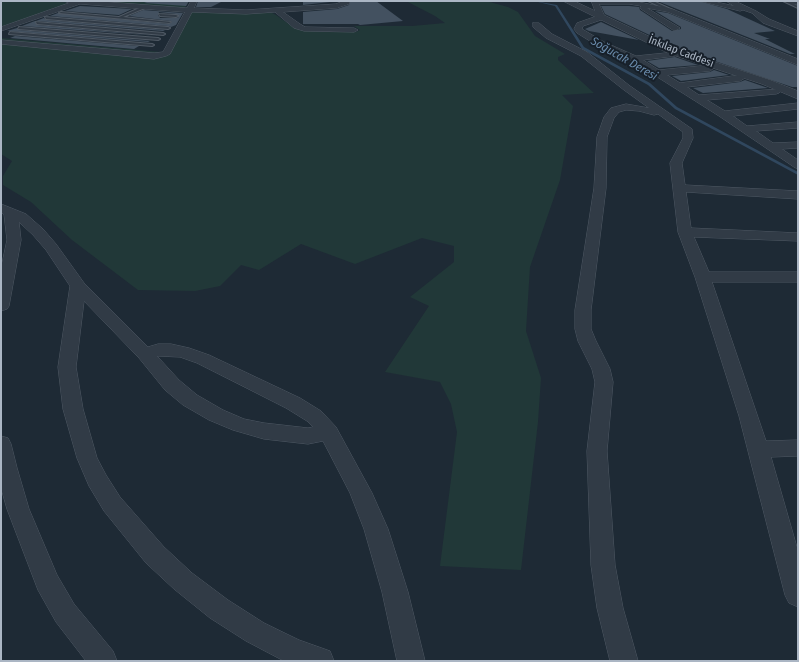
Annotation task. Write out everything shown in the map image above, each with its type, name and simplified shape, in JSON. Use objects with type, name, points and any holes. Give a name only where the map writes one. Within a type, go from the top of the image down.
[{"type":"street","points":[[1,42],[154,56],[166,54],[194,1]]},
{"type":"street","points":[[265,1],[274,10],[297,26],[304,29],[354,30]]},
{"type":"street","points":[[1,29],[73,2],[189,10],[274,10],[337,6],[345,4],[347,1]]},
{"type":"street","name":"İnkılap Caddesi","points":[[567,1],[674,52],[766,82],[798,95]]},
{"type":"street","points":[[798,62],[673,10],[634,3],[594,1],[602,17],[580,25],[578,29],[591,39],[635,58],[772,146],[798,165]]},
{"type":"street","points":[[703,1],[754,12]]},
{"type":"street","points":[[729,1],[754,12],[766,22],[796,33]]},
{"type":"street","points":[[787,1],[798,3]]},
{"type":"street","points":[[634,3],[676,28]]},
{"type":"street","points":[[536,26],[549,36],[584,54],[627,88],[683,126],[688,131],[688,138],[676,163],[685,232],[703,277],[749,416],[798,595]]},
{"type":"street","points":[[718,29],[725,39],[749,52]]},
{"type":"street","points":[[772,34],[796,33]]},
{"type":"street","points":[[735,37],[757,35]]},
{"type":"street","points":[[624,53],[658,49]]},
{"type":"street","points":[[635,58],[672,54]]},
{"type":"street","points":[[658,73],[710,68]]},
{"type":"street","points":[[677,86],[740,78]]},
{"type":"street","points":[[697,98],[776,91]]},
{"type":"street","points":[[723,114],[798,106]]},
{"type":"street","points":[[624,661],[610,608],[603,564],[597,451],[604,382],[601,369],[587,341],[583,329],[583,310],[598,200],[602,137],[611,112],[619,108],[633,107],[668,116]]},
{"type":"street","points":[[745,129],[798,126]]},
{"type":"street","points":[[772,146],[798,145]]},
{"type":"street","points":[[680,188],[798,195]]},
{"type":"street","points":[[6,210],[29,223],[38,232],[51,247],[78,286],[145,354],[172,385],[190,400],[216,415],[240,425],[264,431],[308,436],[329,432]]},
{"type":"street","points":[[1,306],[14,240],[6,210]]},
{"type":"street","points":[[685,232],[798,237]]},
{"type":"street","points":[[703,277],[792,277],[798,291]]},
{"type":"street","points":[[78,286],[68,351],[67,367],[71,396],[87,458],[97,480],[112,504],[155,555],[183,581],[219,609],[255,632],[293,651],[320,661]]},
{"type":"street","points":[[145,354],[158,350],[171,350],[183,352],[204,359],[293,403],[314,416],[329,432],[361,493],[376,529],[395,592],[410,661]]},
{"type":"street","points":[[1,444],[6,468],[18,509],[47,582],[65,613],[103,661]]},
{"type":"street","points":[[757,449],[798,448]]},
{"type":"lane","points":[[650,1],[673,10]]},
{"type":"lane","points":[[787,1],[798,7]]},
{"type":"lane","points":[[74,38],[144,7]]},
{"type":"lane","points":[[60,13],[170,22]]},
{"type":"lane","points":[[122,13],[137,14]]},
{"type":"lane","points":[[153,15],[176,16]]},
{"type":"lane","points":[[46,18],[168,28]]},
{"type":"lane","points":[[37,23],[164,34]]},
{"type":"lane","points":[[19,28],[158,39]]},
{"type":"lane","points":[[10,33],[152,45]]},
{"type":"green space","points":[[1,1],[51,1],[69,3],[1,27]]},
{"type":"green space","points":[[85,1],[189,1],[184,9]]},
{"type":"green space","points":[[406,1],[486,1],[508,7],[518,12],[535,36],[565,54],[558,57],[558,60],[594,93],[562,95],[573,106],[560,180],[530,267],[526,331],[541,378],[538,422],[521,570],[440,566],[457,432],[451,404],[440,382],[385,372],[429,306],[410,297],[454,262],[454,246],[422,238],[355,264],[301,244],[259,270],[241,265],[220,286],[195,291],[138,290],[72,240],[31,202],[3,185],[3,176],[12,161],[1,154],[1,38],[161,52],[171,50],[192,12],[272,13],[293,27],[314,31],[356,32],[360,30],[354,26],[412,26],[445,23]]},
{"type":"building","points":[[150,1],[189,1],[186,6],[144,3]]},
{"type":"building","points":[[198,1],[223,1],[211,7],[196,7]]},
{"type":"building","points":[[339,1],[303,5],[303,2]]},
{"type":"building","points":[[350,1],[376,1],[403,21],[360,25],[303,24],[303,12],[337,9],[349,5]]},
{"type":"building","points":[[657,1],[699,1],[727,9],[775,31],[754,33],[770,39],[765,39],[795,54],[790,54]]},
{"type":"building","points":[[80,6],[132,9],[119,15],[65,11]]},
{"type":"building","points":[[601,6],[639,7],[640,10],[672,31],[681,29],[681,27],[655,11],[668,13],[798,66],[798,87],[792,87],[676,48],[680,47],[673,46],[605,14]]},
{"type":"building","points":[[143,10],[183,13],[176,25],[171,27],[50,16],[58,13],[169,24],[172,22],[129,16]],"holes":[[[159,12],[176,14],[179,17],[160,18],[158,15]]]},
{"type":"building","points":[[44,18],[46,20],[165,30],[36,21]]},
{"type":"building","points":[[35,21],[37,25],[159,36],[22,26]]},
{"type":"building","points":[[601,22],[639,40],[585,29]]},
{"type":"building","points":[[17,28],[18,30],[150,41],[7,31]]},
{"type":"building","points":[[15,36],[139,46],[134,49],[10,38]]},
{"type":"building","points":[[675,57],[698,65],[659,68],[647,61]]},
{"type":"building","points":[[714,70],[729,75],[681,81],[672,76],[710,72]]},
{"type":"building","points":[[745,80],[768,88],[703,93],[693,88],[740,82]]},
{"type":"waterway","name":"Soğucak Deresi","points":[[535,1],[556,5],[583,48],[649,84],[676,108],[798,174]]}]
